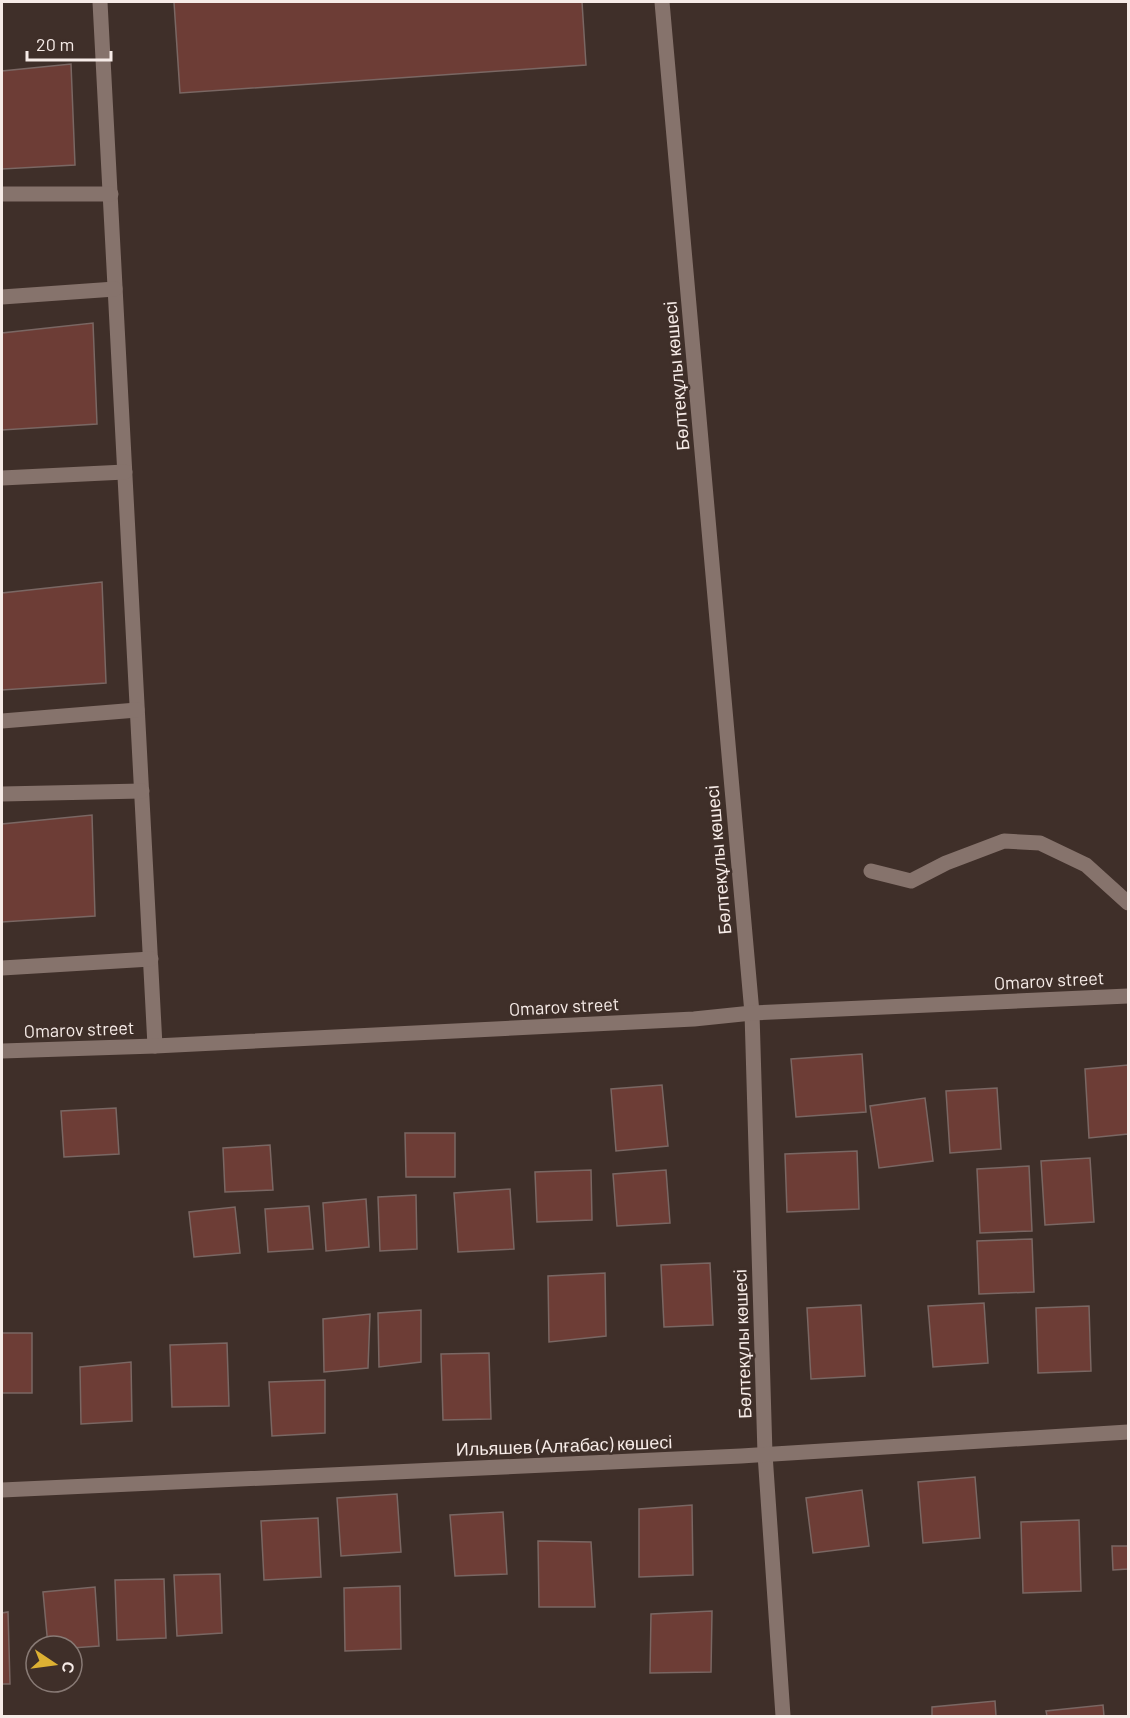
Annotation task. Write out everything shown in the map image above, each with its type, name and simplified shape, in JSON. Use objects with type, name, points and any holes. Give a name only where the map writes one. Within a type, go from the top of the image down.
[{"type":"street","points":[[100,2],[156,1046]]},
{"type":"street","name":"Бөлтекұлы көшесі","points":[[662,2],[752,1013],[765,1454],[783,1716]]},
{"type":"street","points":[[2,194],[111,194]]},
{"type":"street","points":[[2,297],[115,289]]},
{"type":"street","points":[[2,478],[125,472]]},
{"type":"street","points":[[2,720],[137,710]]},
{"type":"street","points":[[2,794],[142,791]]},
{"type":"street","points":[[871,871],[911,881],[946,863],[1004,841],[1040,843],[1086,865],[1128,903]]},
{"type":"street","points":[[2,968],[151,959]]},
{"type":"street","name":"Omarov street","points":[[2,1051],[156,1046],[694,1019],[752,1013],[1128,996]]},
{"type":"street","name":"Ильяшев (Алғабас) көшесі","points":[[2,1490],[765,1454],[1128,1432]]},
{"type":"building","points":[[174,2],[582,2],[586,65],[180,93]]},
{"type":"building","points":[[71,64],[75,165],[2,169],[2,71]]},
{"type":"building","points":[[93,323],[97,424],[2,430],[2,333]]},
{"type":"building","points":[[102,582],[106,683],[2,690],[2,593]]},
{"type":"building","points":[[92,815],[95,916],[2,922],[2,824]]},
{"type":"building","points":[[862,1054],[866,1112],[796,1117],[791,1059]]},
{"type":"building","points":[[1128,1065],[1128,1134],[1089,1138],[1085,1069]]},
{"type":"building","points":[[662,1085],[668,1146],[616,1151],[611,1089]]},
{"type":"building","points":[[997,1088],[1001,1149],[950,1153],[946,1091]]},
{"type":"building","points":[[925,1098],[933,1161],[879,1168],[870,1106]]},
{"type":"building","points":[[116,1108],[119,1154],[64,1157],[61,1111]]},
{"type":"building","points":[[405,1133],[455,1133],[455,1177],[406,1177]]},
{"type":"building","points":[[270,1145],[273,1190],[225,1192],[223,1148]]},
{"type":"building","points":[[857,1151],[859,1209],[787,1212],[785,1154]]},
{"type":"building","points":[[1090,1158],[1094,1222],[1045,1225],[1041,1161]]},
{"type":"building","points":[[1029,1166],[1032,1231],[980,1233],[977,1169]]},
{"type":"building","points":[[591,1170],[592,1220],[537,1222],[535,1172]]},
{"type":"building","points":[[666,1170],[670,1223],[617,1226],[613,1174]]},
{"type":"building","points":[[510,1189],[514,1249],[458,1252],[454,1193]]},
{"type":"building","points":[[416,1195],[417,1249],[380,1251],[378,1197]]},
{"type":"building","points":[[366,1199],[369,1247],[326,1251],[323,1203]]},
{"type":"building","points":[[309,1206],[313,1249],[268,1252],[265,1209]]},
{"type":"building","points":[[235,1207],[240,1253],[194,1257],[189,1212]]},
{"type":"building","points":[[1032,1239],[1034,1292],[979,1294],[977,1241]]},
{"type":"building","points":[[710,1263],[713,1325],[664,1327],[661,1265]]},
{"type":"building","points":[[605,1273],[606,1336],[549,1342],[548,1276]]},
{"type":"building","points":[[984,1303],[988,1363],[933,1367],[928,1306]]},
{"type":"building","points":[[861,1305],[865,1376],[811,1379],[807,1308]]},
{"type":"building","points":[[1089,1306],[1091,1371],[1038,1373],[1036,1308]]},
{"type":"building","points":[[421,1310],[421,1362],[379,1367],[378,1313]]},
{"type":"building","points":[[370,1314],[368,1368],[324,1372],[323,1319]]},
{"type":"building","points":[[2,1333],[32,1333],[32,1393],[2,1393]]},
{"type":"building","points":[[227,1343],[229,1406],[172,1407],[170,1345]]},
{"type":"building","points":[[489,1353],[491,1419],[443,1420],[441,1354]]},
{"type":"building","points":[[131,1362],[132,1421],[81,1424],[80,1367]]},
{"type":"building","points":[[325,1380],[325,1433],[272,1436],[269,1382]]},
{"type":"building","points":[[975,1477],[980,1538],[923,1543],[918,1482]]},
{"type":"building","points":[[862,1490],[869,1546],[813,1553],[806,1498]]},
{"type":"building","points":[[397,1494],[401,1552],[341,1556],[337,1498]]},
{"type":"building","points":[[692,1505],[693,1575],[639,1577],[639,1509]]},
{"type":"building","points":[[503,1512],[507,1574],[455,1576],[450,1515]]},
{"type":"building","points":[[318,1518],[321,1577],[264,1580],[261,1521]]},
{"type":"building","points":[[1079,1520],[1081,1591],[1023,1593],[1021,1522]]},
{"type":"building","points":[[538,1541],[591,1542],[595,1607],[539,1607]]},
{"type":"building","points":[[1112,1546],[1128,1546],[1128,1569],[1113,1570]]},
{"type":"building","points":[[220,1574],[222,1633],[177,1636],[174,1575]]},
{"type":"building","points":[[164,1579],[166,1638],[117,1640],[115,1580]]},
{"type":"building","points":[[400,1586],[401,1649],[345,1651],[344,1588]]},
{"type":"building","points":[[95,1587],[99,1646],[84,1647],[84,1634],[47,1634],[43,1592]]},
{"type":"building","points":[[712,1611],[711,1672],[650,1673],[651,1614]]},
{"type":"building","points":[[8,1612],[10,1684],[2,1684],[2,1613]]},
{"type":"building","points":[[995,1701],[996,1716],[932,1716],[932,1707]]},
{"type":"building","points":[[1103,1705],[1104,1716],[1047,1716],[1046,1711]]}]
